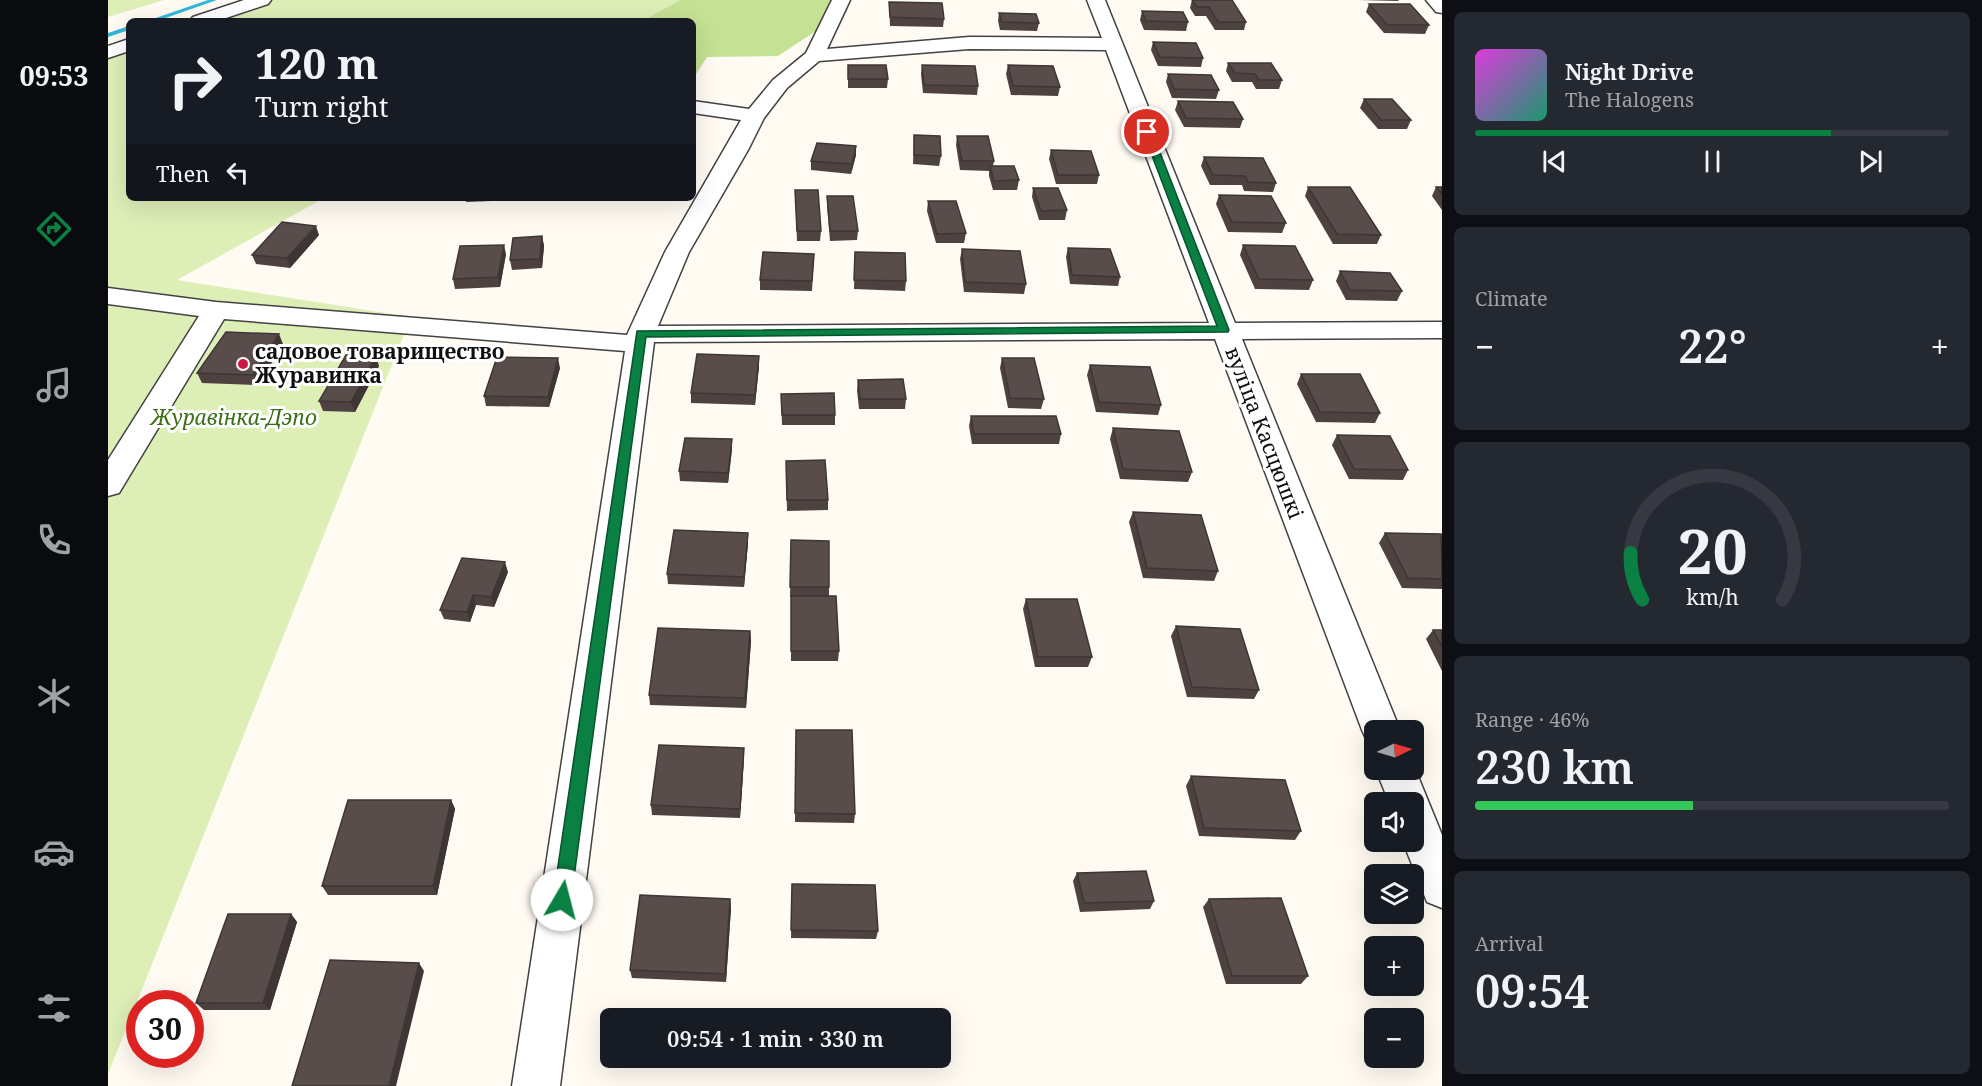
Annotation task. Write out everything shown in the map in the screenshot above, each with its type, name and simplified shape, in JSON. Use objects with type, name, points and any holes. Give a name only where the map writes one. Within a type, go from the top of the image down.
[{"type":"street","points":[[208,18],[262,0]]},
{"type":"street","points":[[536,1086],[640,339],[677,252],[737,150],[754,116],[780,84],[814,57],[841,0]]},
{"type":"street","name":"вуліца Касцюшкі","points":[[1096,0],[1376,720]]},
{"type":"street","points":[[1435,0],[1442,8]]},
{"type":"street","points":[[814,57],[969,43],[1113,44]]},
{"type":"street","points":[[108,52],[126,46]]},
{"type":"street","points":[[696,107],[754,116]]},
{"type":"street","points":[[108,296],[216,310],[640,339],[1224,330],[1442,330]]},
{"type":"street","points":[[108,485],[216,310]]},
{"type":"street","points":[[1424,842],[1442,888]]},
{"type":"green space","points":[[108,0],[164,0],[108,17]]},
{"type":"green space","points":[[245,0],[680,0],[647,18],[190,18]]},
{"type":"green space","points":[[680,0],[835,0],[819,29],[778,56],[707,57],[696,74],[696,18],[647,18]]},
{"type":"green space","name":"Журавінка-Дэпо","points":[[126,39],[126,201],[319,201],[177,280],[411,317],[142,990],[126,990],[126,1029],[108,1074],[108,45]]},
{"type":"building","points":[[1192,0],[1232,0],[1246,22],[1218,22],[1209,7],[1197,7]]},
{"type":"building","points":[[889,2],[942,3],[944,19],[890,17]]},
{"type":"building","points":[[1369,4],[1410,4],[1429,25],[1387,25]]},
{"type":"building","points":[[1142,11],[1183,12],[1188,22],[1146,21]]},
{"type":"building","points":[[999,13],[1036,14],[1039,23],[1002,22]]},
{"type":"building","points":[[1153,42],[1196,43],[1203,58],[1160,57]]},
{"type":"building","points":[[1228,63],[1271,63],[1282,80],[1259,80],[1255,74],[1235,73]]},
{"type":"building","points":[[848,65],[886,65],[888,79],[848,79]]},
{"type":"building","points":[[922,65],[975,66],[978,86],[924,85]]},
{"type":"building","points":[[1008,65],[1053,66],[1060,87],[1013,86]]},
{"type":"building","points":[[1168,74],[1211,75],[1219,90],[1174,89]]},
{"type":"building","points":[[1364,99],[1392,99],[1411,120],[1381,120]]},
{"type":"building","points":[[1178,101],[1233,102],[1243,119],[1186,118]]},
{"type":"building","points":[[914,135],[940,136],[941,156],[914,155]]},
{"type":"building","points":[[957,136],[988,136],[994,161],[962,161]]},
{"type":"building","points":[[817,143],[856,146],[852,164],[811,161]]},
{"type":"building","points":[[1051,150],[1091,151],[1099,175],[1058,175]]},
{"type":"building","points":[[1204,157],[1263,158],[1276,183],[1248,182],[1245,176],[1213,175]]},
{"type":"building","points":[[990,166],[1014,166],[1019,180],[994,181]]},
{"type":"building","points":[[1308,187],[1350,187],[1381,235],[1337,234]]},
{"type":"building","points":[[1033,188],[1058,188],[1067,210],[1041,211]]},
{"type":"building","points":[[795,190],[818,190],[821,231],[797,231]]},
{"type":"building","points":[[1219,195],[1271,196],[1286,223],[1232,222]]},
{"type":"building","points":[[827,196],[853,196],[858,231],[830,231]]},
{"type":"building","points":[[928,201],[956,201],[966,233],[937,234]]},
{"type":"building","points":[[282,222],[316,226],[287,258],[252,255]]},
{"type":"building","points":[[542,236],[540,259],[510,260],[513,238]]},
{"type":"building","points":[[504,245],[498,277],[453,279],[460,246]]},
{"type":"building","points":[[1243,245],[1295,246],[1313,280],[1259,279]]},
{"type":"building","points":[[1068,248],[1110,249],[1120,277],[1072,275]]},
{"type":"building","points":[[962,249],[1020,251],[1026,284],[965,282]]},
{"type":"building","points":[[763,252],[814,254],[812,281],[760,280]]},
{"type":"building","points":[[855,252],[905,253],[906,281],[854,280]]},
{"type":"building","points":[[1340,271],[1390,273],[1402,291],[1350,290]]},
{"type":"building","name":"садовое товарищество Журавинка","points":[[226,332],[279,334],[253,375],[197,373]]},
{"type":"building","points":[[697,354],[759,356],[755,395],[691,393]]},
{"type":"building","points":[[346,355],[376,356],[351,402],[319,401]]},
{"type":"building","points":[[497,357],[558,358],[548,397],[484,396]]},
{"type":"building","points":[[1002,358],[1034,358],[1044,399],[1010,398]]},
{"type":"building","points":[[1090,365],[1150,367],[1161,405],[1099,402]]},
{"type":"building","points":[[1301,374],[1360,374],[1380,413],[1320,412]]},
{"type":"building","points":[[903,379],[906,399],[860,399],[858,380]]},
{"type":"building","points":[[834,393],[835,415],[782,415],[781,394]]},
{"type":"building","points":[[971,416],[1056,416],[1061,434],[974,434]]},
{"type":"building","points":[[1113,428],[1179,431],[1192,472],[1123,469]]},
{"type":"building","points":[[1337,435],[1390,436],[1408,470],[1354,469]]},
{"type":"building","points":[[685,438],[732,439],[728,473],[679,471]]},
{"type":"building","points":[[825,460],[828,500],[787,500],[786,461]]},
{"type":"building","points":[[1133,512],[1201,515],[1218,571],[1147,568]]},
{"type":"building","points":[[674,530],[748,533],[744,577],[667,574]]},
{"type":"building","points":[[1385,533],[1441,534],[1442,579],[1408,578]]},
{"type":"building","points":[[791,540],[829,541],[829,587],[790,587]]},
{"type":"building","points":[[462,558],[505,562],[491,597],[473,595],[467,612],[440,610]]},
{"type":"building","points":[[791,596],[836,596],[839,651],[791,651]]},
{"type":"building","points":[[1026,599],[1077,599],[1092,657],[1038,657]]},
{"type":"building","points":[[1176,626],[1240,629],[1259,690],[1192,687]]},
{"type":"building","points":[[658,628],[750,631],[745,698],[649,695]]},
{"type":"building","points":[[1433,630],[1442,630],[1442,647]]},
{"type":"building","points":[[796,730],[852,730],[855,814],[795,813]]},
{"type":"building","points":[[659,745],[744,748],[740,809],[651,805]]},
{"type":"building","points":[[1191,776],[1285,780],[1301,831],[1204,828]]},
{"type":"building","points":[[348,800],[451,800],[433,886],[322,886]]},
{"type":"building","points":[[1146,871],[1154,901],[1084,903],[1077,873]]},
{"type":"building","points":[[792,884],[875,885],[878,931],[791,930]]},
{"type":"building","points":[[640,895],[730,899],[725,974],[630,970]]},
{"type":"building","points":[[1281,898],[1308,976],[1232,976],[1209,899]]},
{"type":"building","points":[[228,914],[291,914],[263,1003],[204,1003],[204,990],[201,990]]},
{"type":"building","points":[[330,960],[419,963],[389,1086],[292,1086]]},
{"type":"waterway","points":[[159,18],[214,0]]},
{"type":"waterway","points":[[108,35],[126,29]]},
{"type":"place","name":"садовое товарищество Журавинка","points":[[243,364]]},
{"type":"route","points":[[562,900],[641,334],[1224,330],[1147,132]]}]
